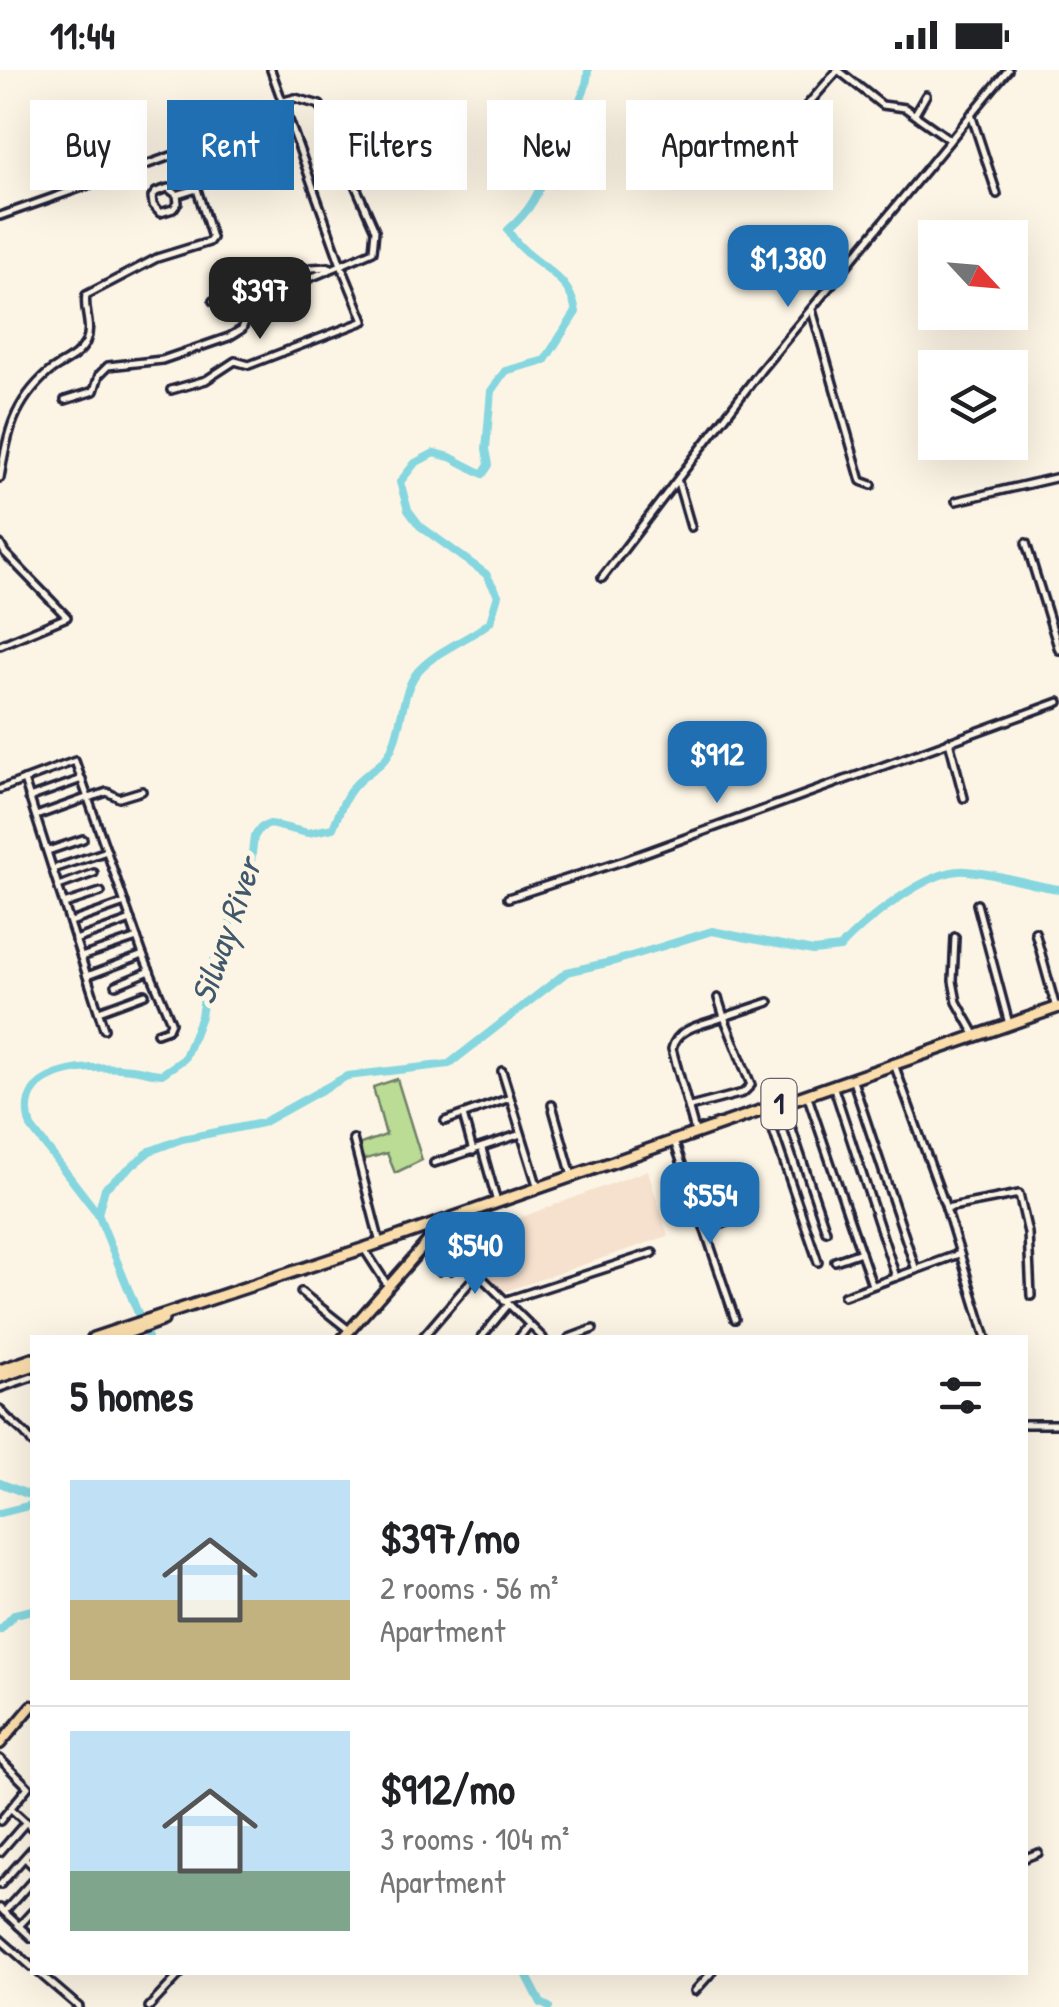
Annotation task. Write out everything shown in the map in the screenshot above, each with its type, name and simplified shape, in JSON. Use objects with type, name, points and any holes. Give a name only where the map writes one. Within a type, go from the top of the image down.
[{"type":"highway","name":"1","points":[[894,1066],[1058,1008]]},
{"type":"highway","name":"1","points":[[159,1318],[366,1252],[497,1202],[1058,1008]]},
{"type":"highway","name":"1","points":[[104,1335],[783,1105]]},
{"type":"highway","name":"1","points":[[118,1335],[130,1328]]},
{"type":"highway","points":[[0,1374],[30,1363]]},
{"type":"main road","points":[[346,1334],[429,1240],[432,1227]]},
{"type":"main road","points":[[0,1744],[30,1708]]},
{"type":"street","points":[[271,70],[284,100]]},
{"type":"street","points":[[811,100],[838,70],[882,105],[905,108],[950,139]]},
{"type":"street","points":[[602,578],[812,308],[1008,70]]},
{"type":"street","points":[[915,115],[926,95]]},
{"type":"street","points":[[64,400],[94,391],[98,375],[108,366],[162,360],[228,337],[242,329],[254,302],[373,251],[376,230],[320,105],[295,98],[288,100]]},
{"type":"street","points":[[971,114],[997,194]]},
{"type":"street","points":[[170,390],[206,380],[235,361],[250,365],[364,320],[294,132]]},
{"type":"street","points":[[0,216],[167,156]]},
{"type":"street","points":[[168,188],[176,195],[178,203],[173,209],[160,213],[153,205],[156,192],[168,188]]},
{"type":"street","points":[[176,195],[190,190]]},
{"type":"street","points":[[0,478],[13,416],[51,371],[82,348],[89,332],[85,303],[89,293],[157,258],[210,240],[212,234],[197,190]]},
{"type":"street","points":[[213,301],[324,265],[332,268]]},
{"type":"street","points":[[294,275],[310,277]]},
{"type":"street","points":[[262,292],[294,284]]},
{"type":"street","points":[[812,308],[860,482],[872,485]]},
{"type":"street","points":[[0,420],[13,416]]},
{"type":"street","points":[[956,501],[1059,477]]},
{"type":"street","points":[[678,479],[691,527]]},
{"type":"street","points":[[1026,543],[1059,650]]},
{"type":"street","points":[[0,544],[67,617],[0,645]]},
{"type":"street","points":[[508,898],[624,860],[1059,702]]},
{"type":"street","points":[[948,742],[964,798]]},
{"type":"street","points":[[0,789],[75,761],[170,1022],[168,1029],[156,1032]]},
{"type":"street","points":[[29,798],[82,779]]},
{"type":"street","points":[[24,780],[104,1028]]},
{"type":"street","points":[[36,816],[107,792],[119,798],[142,791]]},
{"type":"street","points":[[47,852],[83,839]]},
{"type":"street","points":[[52,870],[107,851]]},
{"type":"street","points":[[58,887],[94,874]]},
{"type":"street","points":[[64,904],[101,892]]},
{"type":"street","points":[[70,922],[125,903]]},
{"type":"street","points":[[977,904],[1009,1024]]},
{"type":"street","points":[[76,940],[131,920]]},
{"type":"street","points":[[1035,932],[1058,1008]]},
{"type":"street","points":[[955,937],[956,1002],[976,1036]]},
{"type":"street","points":[[81,957],[137,938]]},
{"type":"street","points":[[87,976],[143,955]]},
{"type":"street","points":[[116,984],[150,972]]},
{"type":"street","points":[[99,1011],[145,994]]},
{"type":"street","points":[[690,1107],[742,1092],[750,1086],[718,998]]},
{"type":"street","points":[[695,1134],[673,1040],[678,1034],[770,1002]]},
{"type":"street","points":[[894,1066],[946,1208],[985,1335]]},
{"type":"street","points":[[502,1071],[538,1188]]},
{"type":"street","points":[[853,1080],[916,1270]]},
{"type":"street","points":[[833,1087],[896,1276]]},
{"type":"street","points":[[808,1096],[872,1285]]},
{"type":"street","points":[[445,1121],[510,1098]]},
{"type":"street","points":[[552,1105],[572,1176]]},
{"type":"street","points":[[783,1105],[826,1231]]},
{"type":"street","points":[[767,1113],[818,1262]]},
{"type":"street","points":[[463,1115],[473,1151]]},
{"type":"street","points":[[434,1163],[522,1134]]},
{"type":"street","points":[[353,1139],[380,1243]]},
{"type":"street","points":[[676,1144],[736,1320]]},
{"type":"street","points":[[482,1149],[497,1202]]},
{"type":"street","points":[[946,1208],[1019,1194],[1028,1233],[1031,1296]]},
{"type":"street","points":[[676,1218],[698,1210]]},
{"type":"street","points":[[705,1230],[736,1219]]},
{"type":"street","points":[[432,1227],[540,1335]]},
{"type":"street","points":[[366,1252],[388,1286]]},
{"type":"street","points":[[834,1260],[861,1252]]},
{"type":"street","points":[[483,1335],[506,1303],[653,1253]]},
{"type":"street","points":[[844,1296],[959,1254]]},
{"type":"street","points":[[439,1272],[444,1266],[451,1270],[461,1259]]},
{"type":"street","points":[[425,1335],[476,1274]]},
{"type":"street","points":[[301,1292],[346,1334]]},
{"type":"street","points":[[521,1335],[529,1325]]},
{"type":"street","points":[[578,1335],[593,1330]]},
{"type":"street","points":[[0,1388],[30,1377]]},
{"type":"street","points":[[0,1408],[30,1438]]},
{"type":"street","points":[[1028,1424],[1059,1424]]},
{"type":"street","points":[[0,1723],[10,1732]]},
{"type":"street","points":[[0,1759],[28,1786],[0,1822]]},
{"type":"street","points":[[25,1794],[30,1798]]},
{"type":"street","points":[[11,1809],[30,1826]]},
{"type":"street","points":[[0,1852],[26,1822]]},
{"type":"street","points":[[0,1885],[30,1852]]},
{"type":"street","points":[[1028,1857],[1038,1853]]},
{"type":"street","points":[[25,1858],[30,1862]]},
{"type":"street","points":[[30,1882],[2,1910],[30,1936]]},
{"type":"street","points":[[20,1926],[30,1914]]},
{"type":"street","points":[[0,1939],[30,1966]]},
{"type":"street","points":[[42,1975],[79,2007]]},
{"type":"street","points":[[149,2007],[179,1975]]},
{"type":"street","points":[[695,1991],[709,1975]]},
{"type":"shaded area","points":[[648,1170],[668,1236],[500,1293],[452,1243]]},
{"type":"green space","points":[[397,1079],[422,1160],[395,1173],[387,1153],[359,1161],[355,1146],[386,1135],[373,1087]]},
{"type":"waterway","name":"Silway River","points":[[147,1335],[98,1214],[31,1127],[28,1107],[32,1092],[43,1081],[76,1070],[114,1068],[162,1074],[184,1059],[201,1016],[208,974],[247,893],[254,837],[260,828],[270,824],[308,833],[333,828],[350,791],[391,750],[409,687],[419,670],[490,622],[498,595],[486,574],[420,526],[408,510],[400,482],[415,463],[434,453],[483,474],[489,465],[486,449],[491,391],[505,371],[545,360],[576,312],[565,286],[526,252],[508,230],[538,192],[555,136],[581,97],[588,70]]},
{"type":"waterway","points":[[98,1214],[105,1188],[150,1151],[182,1139],[262,1123],[347,1076],[449,1064],[567,972],[712,931],[813,951],[840,948],[898,899],[951,872],[978,872],[1059,889]]},
{"type":"waterway","name":"Silway River","points":[[0,1483],[30,1495]]},
{"type":"waterway","points":[[0,1513],[30,1506]]},
{"type":"waterway","points":[[0,1630],[15,1614],[30,1610]]},
{"type":"waterway","points":[[527,1975],[541,2003],[549,2007]]}]
